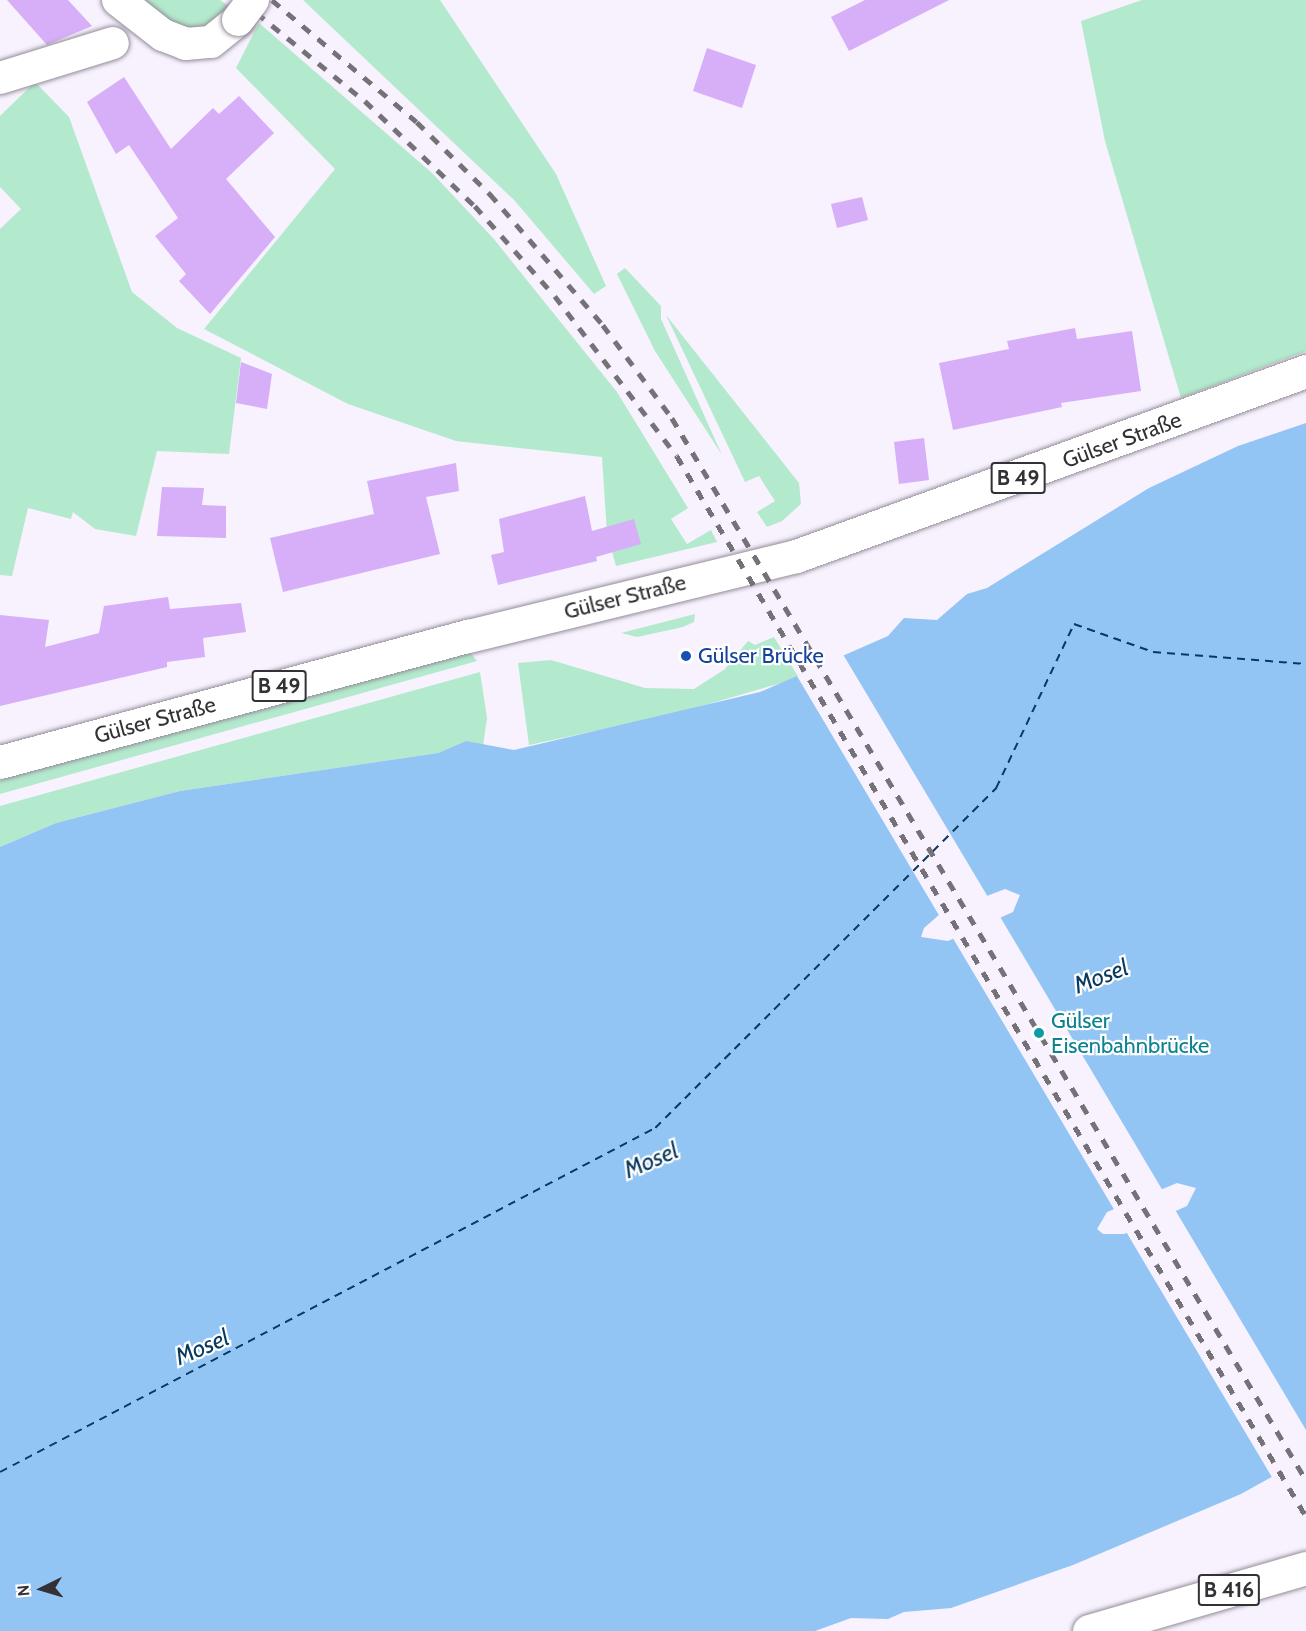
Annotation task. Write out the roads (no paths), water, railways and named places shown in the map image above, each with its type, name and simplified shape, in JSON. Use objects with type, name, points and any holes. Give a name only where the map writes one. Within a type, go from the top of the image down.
[{"type":"main road","name":"Gülser Straße","points":[[1,761],[405,652],[796,556],[1306,371]]},
{"type":"main road","name":"B 416","points":[[1089,1631],[1306,1568]]},
{"type":"street","points":[[118,0],[163,34],[186,44],[211,42],[245,10]]},
{"type":"street","points":[[0,78],[113,43]]},
{"type":"water","name":"Mosel","points":[[1306,423],[1306,1458],[1241,1494],[1073,1565],[951,1608],[904,1612],[888,1619],[851,1618],[815,1631],[0,1631],[0,847],[56,823],[180,791],[438,753],[466,741],[514,750],[760,692],[888,636],[904,618],[937,620],[967,594],[987,588],[1149,488],[1238,446]],"holes":[[[1005,889],[1020,895],[1013,912],[948,941],[921,937],[924,928],[940,914]],[[1177,1183],[1196,1188],[1187,1206],[1124,1234],[1103,1234],[1097,1229],[1107,1212]]]},
{"type":"railway","points":[[241,0],[365,101],[475,206],[555,296],[677,456],[1306,1516]]},
{"type":"railway","points":[[272,0],[417,122],[490,194],[603,325],[672,418],[1306,1480]]},
{"type":"place","name":"Gülser Brücke","points":[[686,656]]},
{"type":"place","name":"Gülser Eisenbahnbrücke","points":[[1039,1033]]}]
